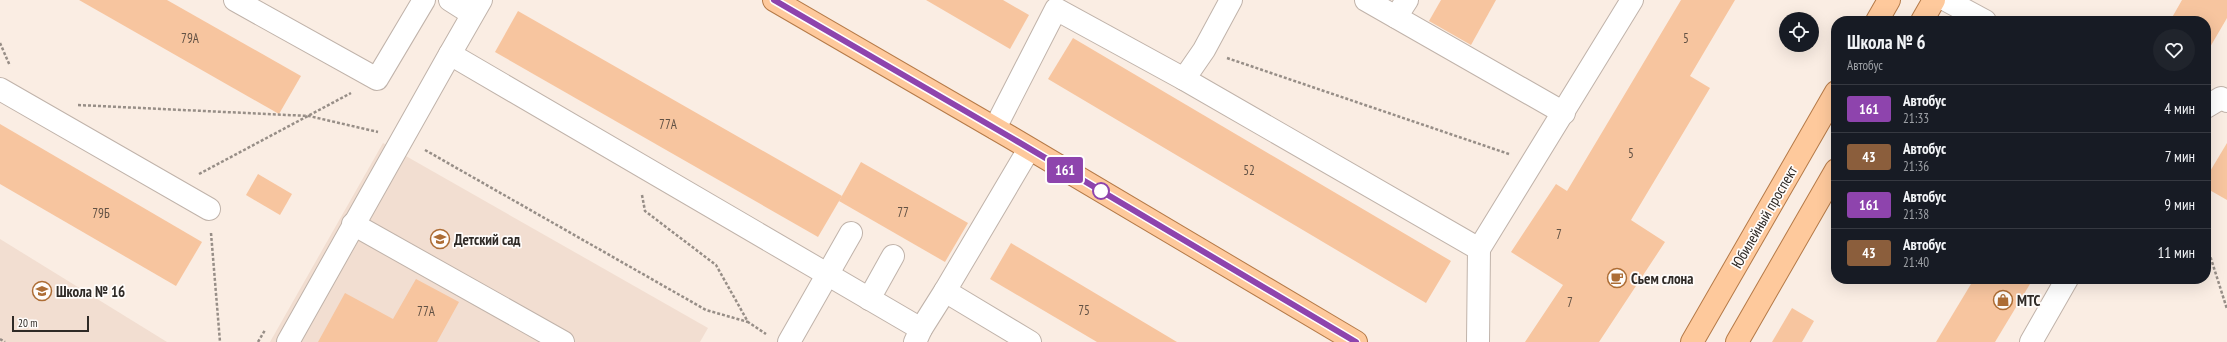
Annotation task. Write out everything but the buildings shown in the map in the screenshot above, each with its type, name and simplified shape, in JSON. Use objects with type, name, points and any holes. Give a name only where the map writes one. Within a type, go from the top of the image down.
[{"type":"main road","points":[[774,0],[995,128],[1356,342]]},
{"type":"main road","points":[[1880,16],[1889,0]]},
{"type":"main road","points":[[1925,16],[1934,0]]},
{"type":"main road","name":"Юбилейный проспект","points":[[1692,342],[1831,101]]},
{"type":"main road","points":[[1737,342],[1831,179]]},
{"type":"lane","points":[[235,0],[377,79],[424,0]]},
{"type":"lane","points":[[288,342],[476,7],[450,0]]},
{"type":"lane","points":[[1184,79],[1204,50],[1231,0]]},
{"type":"lane","points":[[1366,0],[1401,9],[1564,113]]},
{"type":"lane","points":[[1478,342],[1479,249],[1534,162],[1632,0]]},
{"type":"lane","points":[[1946,0],[1976,16]]},
{"type":"lane","points":[[995,128],[1053,3],[1479,249]]},
{"type":"lane","points":[[450,54],[869,299],[918,336],[1029,148]]},
{"type":"lane","points":[[0,89],[209,209]]},
{"type":"lane","points":[[353,224],[563,342]]},
{"type":"lane","points":[[780,340],[827,274],[852,233]]},
{"type":"lane","points":[[869,299],[893,256]]},
{"type":"lane","points":[[2030,342],[2064,284]]},
{"type":"lane","points":[[945,291],[1030,342]]},
{"type":"path","points":[[1204,50],[1534,162]]},
{"type":"path","points":[[174,188],[377,79]]},
{"type":"path","points":[[73,104],[309,116],[403,137],[706,310],[748,322],[780,340]]},
{"type":"path","points":[[636,163],[645,211],[716,265],[748,322]]},
{"type":"path","points":[[209,209],[214,291],[220,342]]},
{"type":"path","points":[[2211,259],[2227,309]]},
{"type":"path","points":[[0,339],[5,342]]},
{"type":"shaded area","name":"Детский сад","points":[[383,143],[708,328],[700,342],[270,342]]},
{"type":"shaded area","name":"Школа № 16","points":[[0,239],[167,342],[0,342]]},
{"type":"bus line","name":"161","points":[[774,0],[1010,137],[1356,342]]},
{"type":"place","name":"Детский сад","points":[[440,239]]},
{"type":"place","name":"Сьем слона","points":[[1617,278]]},
{"type":"place","name":"Школа № 16","points":[[42,291]]},
{"type":"place","name":"МТС","points":[[2003,300]]}]
